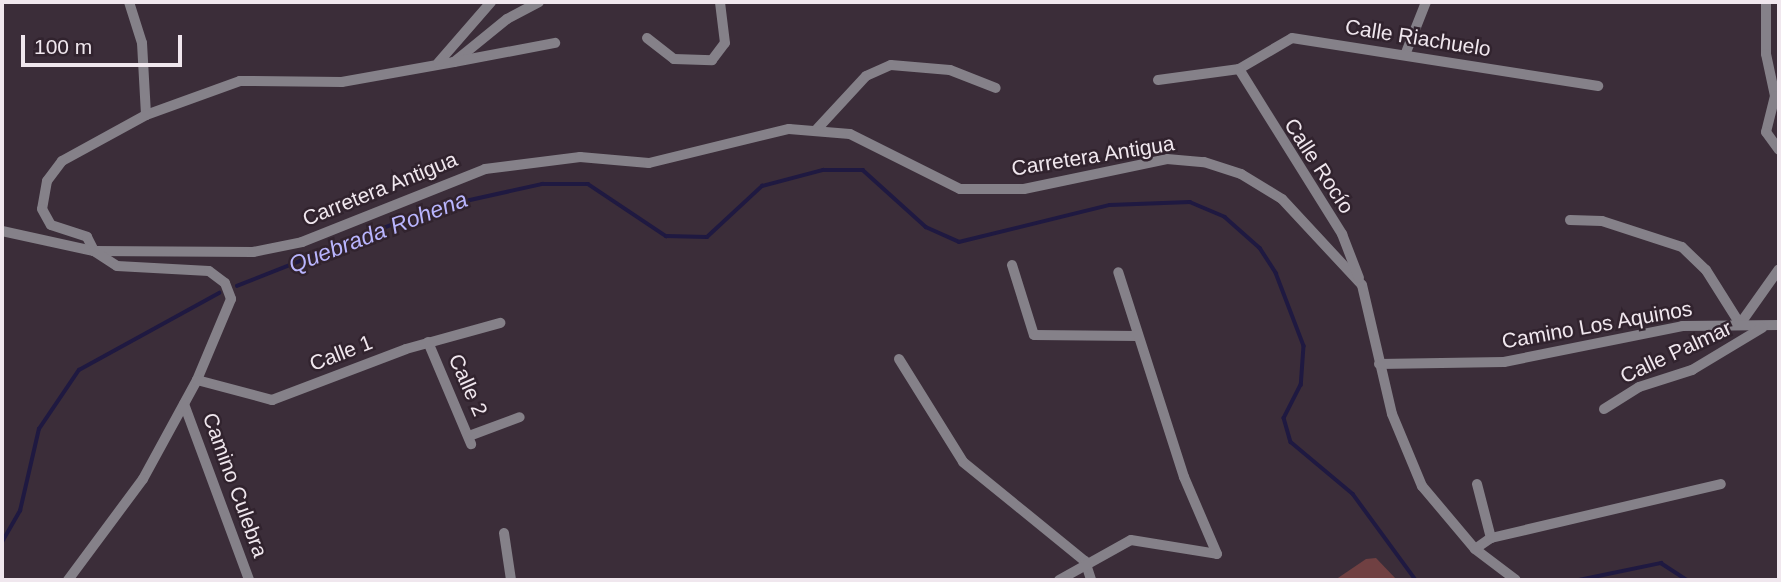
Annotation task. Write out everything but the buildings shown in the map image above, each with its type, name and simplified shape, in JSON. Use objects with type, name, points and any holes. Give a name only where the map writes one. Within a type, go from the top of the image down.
[{"type":"street","points":[[128,2],[142,43],[146,115]]},
{"type":"street","points":[[438,63],[491,2]]},
{"type":"street","points":[[454,62],[507,19],[539,2]]},
{"type":"street","points":[[648,37],[674,59],[712,60],[725,43],[720,2]]},
{"type":"street","points":[[1405,55],[1426,2]]},
{"type":"street","points":[[1766,2],[1766,54],[1775,96],[1766,132],[1779,149]]},
{"type":"street","name":"Calle Riachuelo","points":[[1239,69],[1292,38],[1598,86]]},
{"type":"street","points":[[94,251],[87,237],[51,225],[42,209],[47,181],[76,150],[146,115],[240,81],[342,82],[555,43]]},
{"type":"street","points":[[817,129],[866,76],[891,65],[950,70],[996,88]]},
{"type":"street","points":[[1158,80],[1239,69]]},
{"type":"street","name":"Calle Rocío","points":[[1239,69],[1342,234],[1362,285]]},
{"type":"street","name":"Carretera Antigua","points":[[94,251],[280,248],[485,169],[580,158],[649,163],[789,129],[817,129],[850,134],[960,189],[1024,189],[1167,159],[1204,162],[1241,174],[1282,199],[1362,285]]},
{"type":"street","points":[[1570,220],[1602,221],[1682,247],[1706,270],[1740,324],[1779,269]]},
{"type":"street","points":[[2,231],[94,251],[117,266],[187,266],[225,283],[228,315],[197,380],[102,542],[68,580]]},
{"type":"street","points":[[1012,265],[1034,335],[1138,335]]},
{"type":"street","points":[[1059,580],[1085,561],[1131,540],[1217,554],[1184,477],[1118,272]]},
{"type":"street","points":[[1362,285],[1379,364],[1422,486],[1475,549],[1516,580]]},
{"type":"street","name":"Calle 1","points":[[197,380],[272,400],[428,342],[499,323]]},
{"type":"street","name":"Camino Los Aquinos","points":[[1379,364],[1504,362],[1682,326],[1740,324],[1762,328],[1779,325]]},
{"type":"street","name":"Calle Palmar","points":[[1604,409],[1639,387],[1692,370],[1762,328]]},
{"type":"street","name":"Calle 2","points":[[428,342],[470,440],[520,417]]},
{"type":"street","points":[[900,359],[963,462],[1085,561],[1091,580]]},
{"type":"street","name":"Camino Culebra","points":[[184,404],[249,580]]},
{"type":"street","points":[[1477,484],[1491,538]]},
{"type":"street","points":[[1475,549],[1491,538],[1721,484]]},
{"type":"street","points":[[504,533],[511,580]]},
{"type":"shaded area","points":[[1376,558],[1397,580],[1335,580],[1366,559]]},
{"type":"waterway","name":"Quebrada Rohena","points":[[237,286],[434,208],[542,184],[588,184],[666,236],[707,237],[762,186],[823,170],[863,170],[926,227],[959,242],[1110,205],[1190,202],[1225,217],[1260,248],[1276,273],[1304,346],[1301,385],[1284,418],[1291,442],[1353,494],[1416,580]]},
{"type":"waterway","name":"Quebrada Rohena","points":[[2,542],[20,511],[39,429],[79,370],[219,293]]},
{"type":"waterway","name":"Quebrada Rohena","points":[[1579,580],[1661,563],[1687,580]]}]
